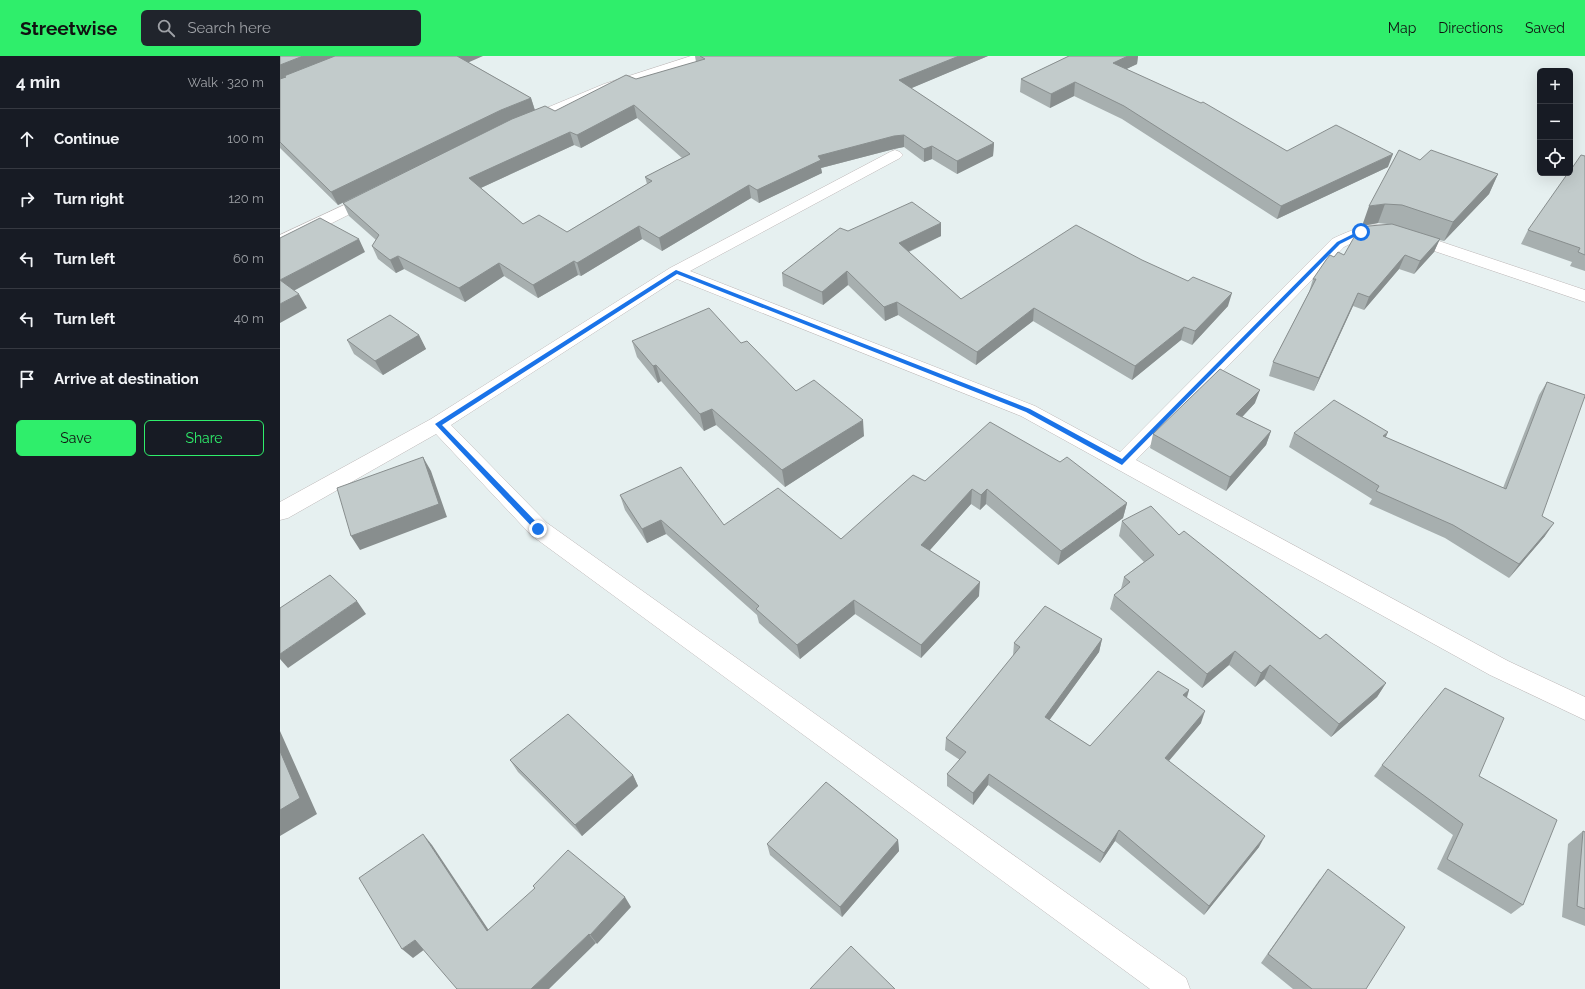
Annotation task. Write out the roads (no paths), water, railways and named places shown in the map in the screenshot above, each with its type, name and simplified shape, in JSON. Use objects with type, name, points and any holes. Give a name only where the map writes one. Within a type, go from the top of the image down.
[{"type":"street","points":[[511,128],[609,87],[705,56]]},
{"type":"street","points":[[280,512],[438,424],[676,272],[895,155]]},
{"type":"street","points":[[280,242],[385,190]]},
{"type":"street","points":[[1122,462],[1338,243],[1361,232],[1388,230],[1585,296]]},
{"type":"street","points":[[676,272],[1028,411],[1499,668],[1585,709]]},
{"type":"street","points":[[438,424],[538,529],[1175,989]]}]
